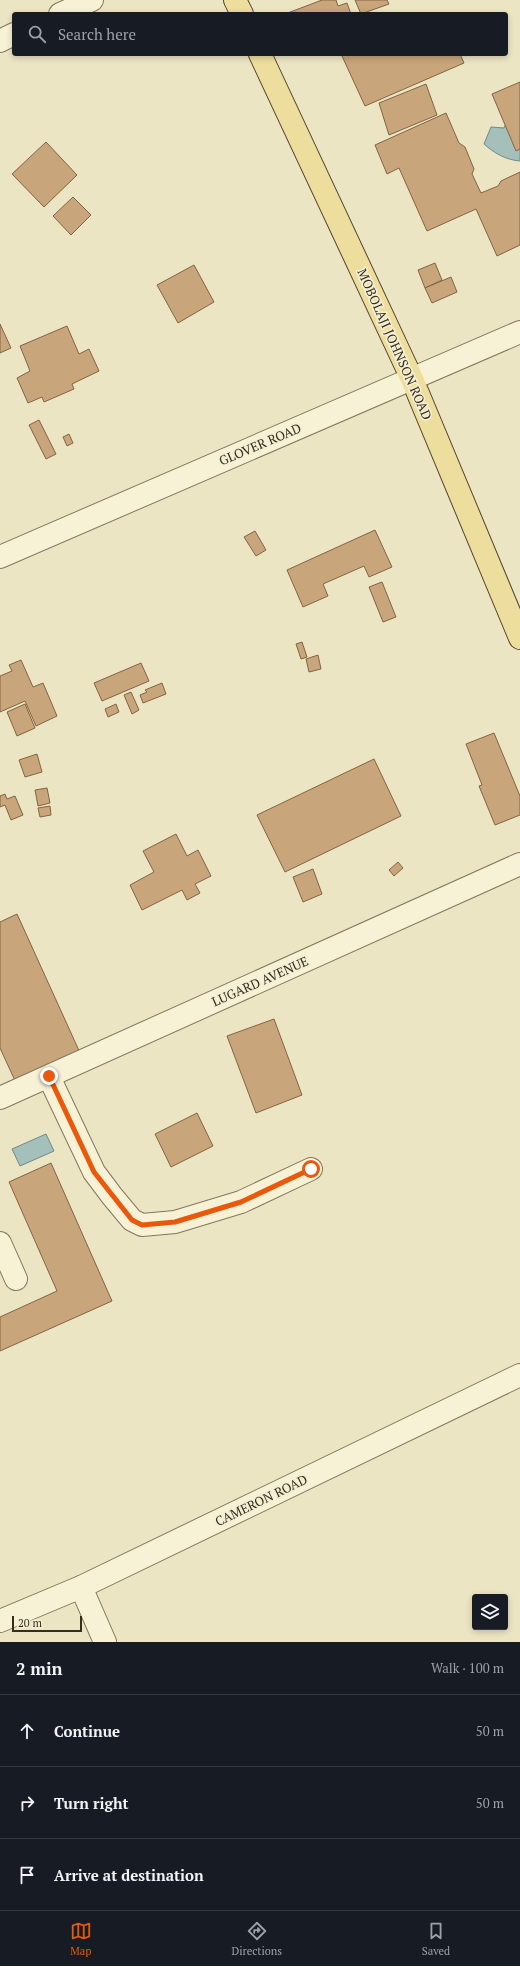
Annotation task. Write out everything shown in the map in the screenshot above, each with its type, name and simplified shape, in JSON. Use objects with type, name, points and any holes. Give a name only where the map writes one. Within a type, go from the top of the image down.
[{"type":"main road","points":[[235,0],[241,12]]},
{"type":"main road","name":"MOBOLAJI JOHNSON ROAD","points":[[261,56],[412,379],[520,638]]},
{"type":"street","points":[[65,12],[92,0]]},
{"type":"street","points":[[0,41],[12,35]]},
{"type":"street","name":"GLOVER ROAD","points":[[0,557],[520,332]]},
{"type":"street","name":"LUGARD AVENUE","points":[[0,1098],[520,864]]},
{"type":"street","points":[[49,1076],[94,1172],[132,1220],[142,1225],[175,1222],[241,1202],[311,1169]]},
{"type":"street","points":[[0,1243],[16,1279]]},
{"type":"street","name":"CAMERON ROAD","points":[[0,1621],[81,1587],[520,1375]]},
{"type":"street","points":[[81,1587],[105,1642]]},
{"type":"water","points":[[508,119],[520,119],[520,161],[500,156],[484,144],[491,127],[504,128]]},
{"type":"water","points":[[46,1134],[54,1151],[20,1166],[12,1149]]},
{"type":"building","points":[[322,0],[336,0],[338,6],[347,3],[350,12],[290,12]]},
{"type":"building","points":[[355,0],[387,0],[389,4],[367,12],[360,12]]},
{"type":"building","points":[[342,56],[461,56],[464,63],[365,106]]},
{"type":"building","points":[[520,82],[520,149],[516,151],[492,94]]},
{"type":"building","points":[[426,84],[437,115],[389,135],[379,103]]},
{"type":"building","points":[[446,113],[459,143],[465,147],[474,169],[472,174],[481,193],[498,186],[501,181],[520,172],[520,245],[497,256],[476,209],[427,231],[399,168],[387,174],[375,145]]},
{"type":"building","points":[[46,142],[77,175],[44,207],[12,174]]},
{"type":"building","points":[[73,197],[91,215],[71,235],[53,216]]},
{"type":"building","points":[[435,263],[442,280],[425,288],[418,270]]},
{"type":"building","points":[[194,265],[214,302],[178,323],[157,285]]},
{"type":"building","points":[[451,277],[457,292],[432,303],[425,288]]},
{"type":"building","points":[[0,324],[11,348],[0,353]]},
{"type":"building","points":[[67,326],[79,354],[89,349],[99,371],[72,384],[74,389],[44,402],[42,397],[28,403],[17,378],[30,371],[20,346]]},
{"type":"building","points":[[39,420],[56,454],[46,459],[29,425]]},
{"type":"building","points":[[69,434],[73,443],[67,446],[63,437]]},
{"type":"building","points":[[375,530],[392,567],[369,577],[364,566],[323,584],[328,596],[303,607],[287,570]]},
{"type":"building","points":[[255,531],[266,550],[256,556],[244,537]]},
{"type":"building","points":[[382,582],[396,617],[383,622],[369,587]]},
{"type":"building","points":[[302,642],[307,657],[301,659],[296,644]]},
{"type":"building","points":[[318,655],[321,669],[309,672],[306,659]]},
{"type":"building","points":[[21,660],[33,687],[43,683],[57,716],[36,726],[25,701],[0,712],[0,676],[12,671],[9,665]]},
{"type":"building","points":[[141,663],[149,681],[102,701],[94,683]]},
{"type":"building","points":[[162,683],[166,694],[143,703],[140,695],[147,692],[145,690]]},
{"type":"building","points":[[131,692],[139,710],[132,714],[124,695]]},
{"type":"building","points":[[25,704],[35,728],[17,736],[7,712]]},
{"type":"building","points":[[116,704],[119,712],[108,717],[105,709]]},
{"type":"building","points":[[494,733],[520,796],[520,815],[495,825],[479,786],[482,785],[466,744]]},
{"type":"building","points":[[37,754],[42,772],[25,777],[19,760]]},
{"type":"building","points":[[374,759],[401,816],[285,872],[257,815]]},
{"type":"building","points":[[47,788],[50,803],[38,806],[35,790]]},
{"type":"building","points":[[5,794],[7,799],[15,796],[23,815],[11,820],[5,805],[0,807],[0,796]]},
{"type":"building","points":[[50,806],[51,815],[40,817],[38,808]]},
{"type":"building","points":[[176,834],[187,856],[198,850],[211,876],[195,884],[200,893],[187,900],[182,890],[142,910],[130,885],[154,872],[143,851]]},
{"type":"building","points":[[398,862],[403,868],[394,876],[389,870]]},
{"type":"building","points":[[313,869],[322,894],[303,902],[293,877]]},
{"type":"building","points":[[17,914],[81,1055],[17,1085],[0,1048],[0,922]]},
{"type":"building","points":[[274,1019],[302,1095],[256,1113],[227,1036]]},
{"type":"building","points":[[197,1113],[213,1146],[171,1167],[155,1134]]},
{"type":"building","points":[[51,1163],[112,1301],[0,1351],[0,1317],[57,1291],[9,1182]]},
{"type":"route","points":[[49,1076],[65,1114],[94,1172],[132,1220],[142,1225],[175,1222],[241,1202],[311,1169]]}]
